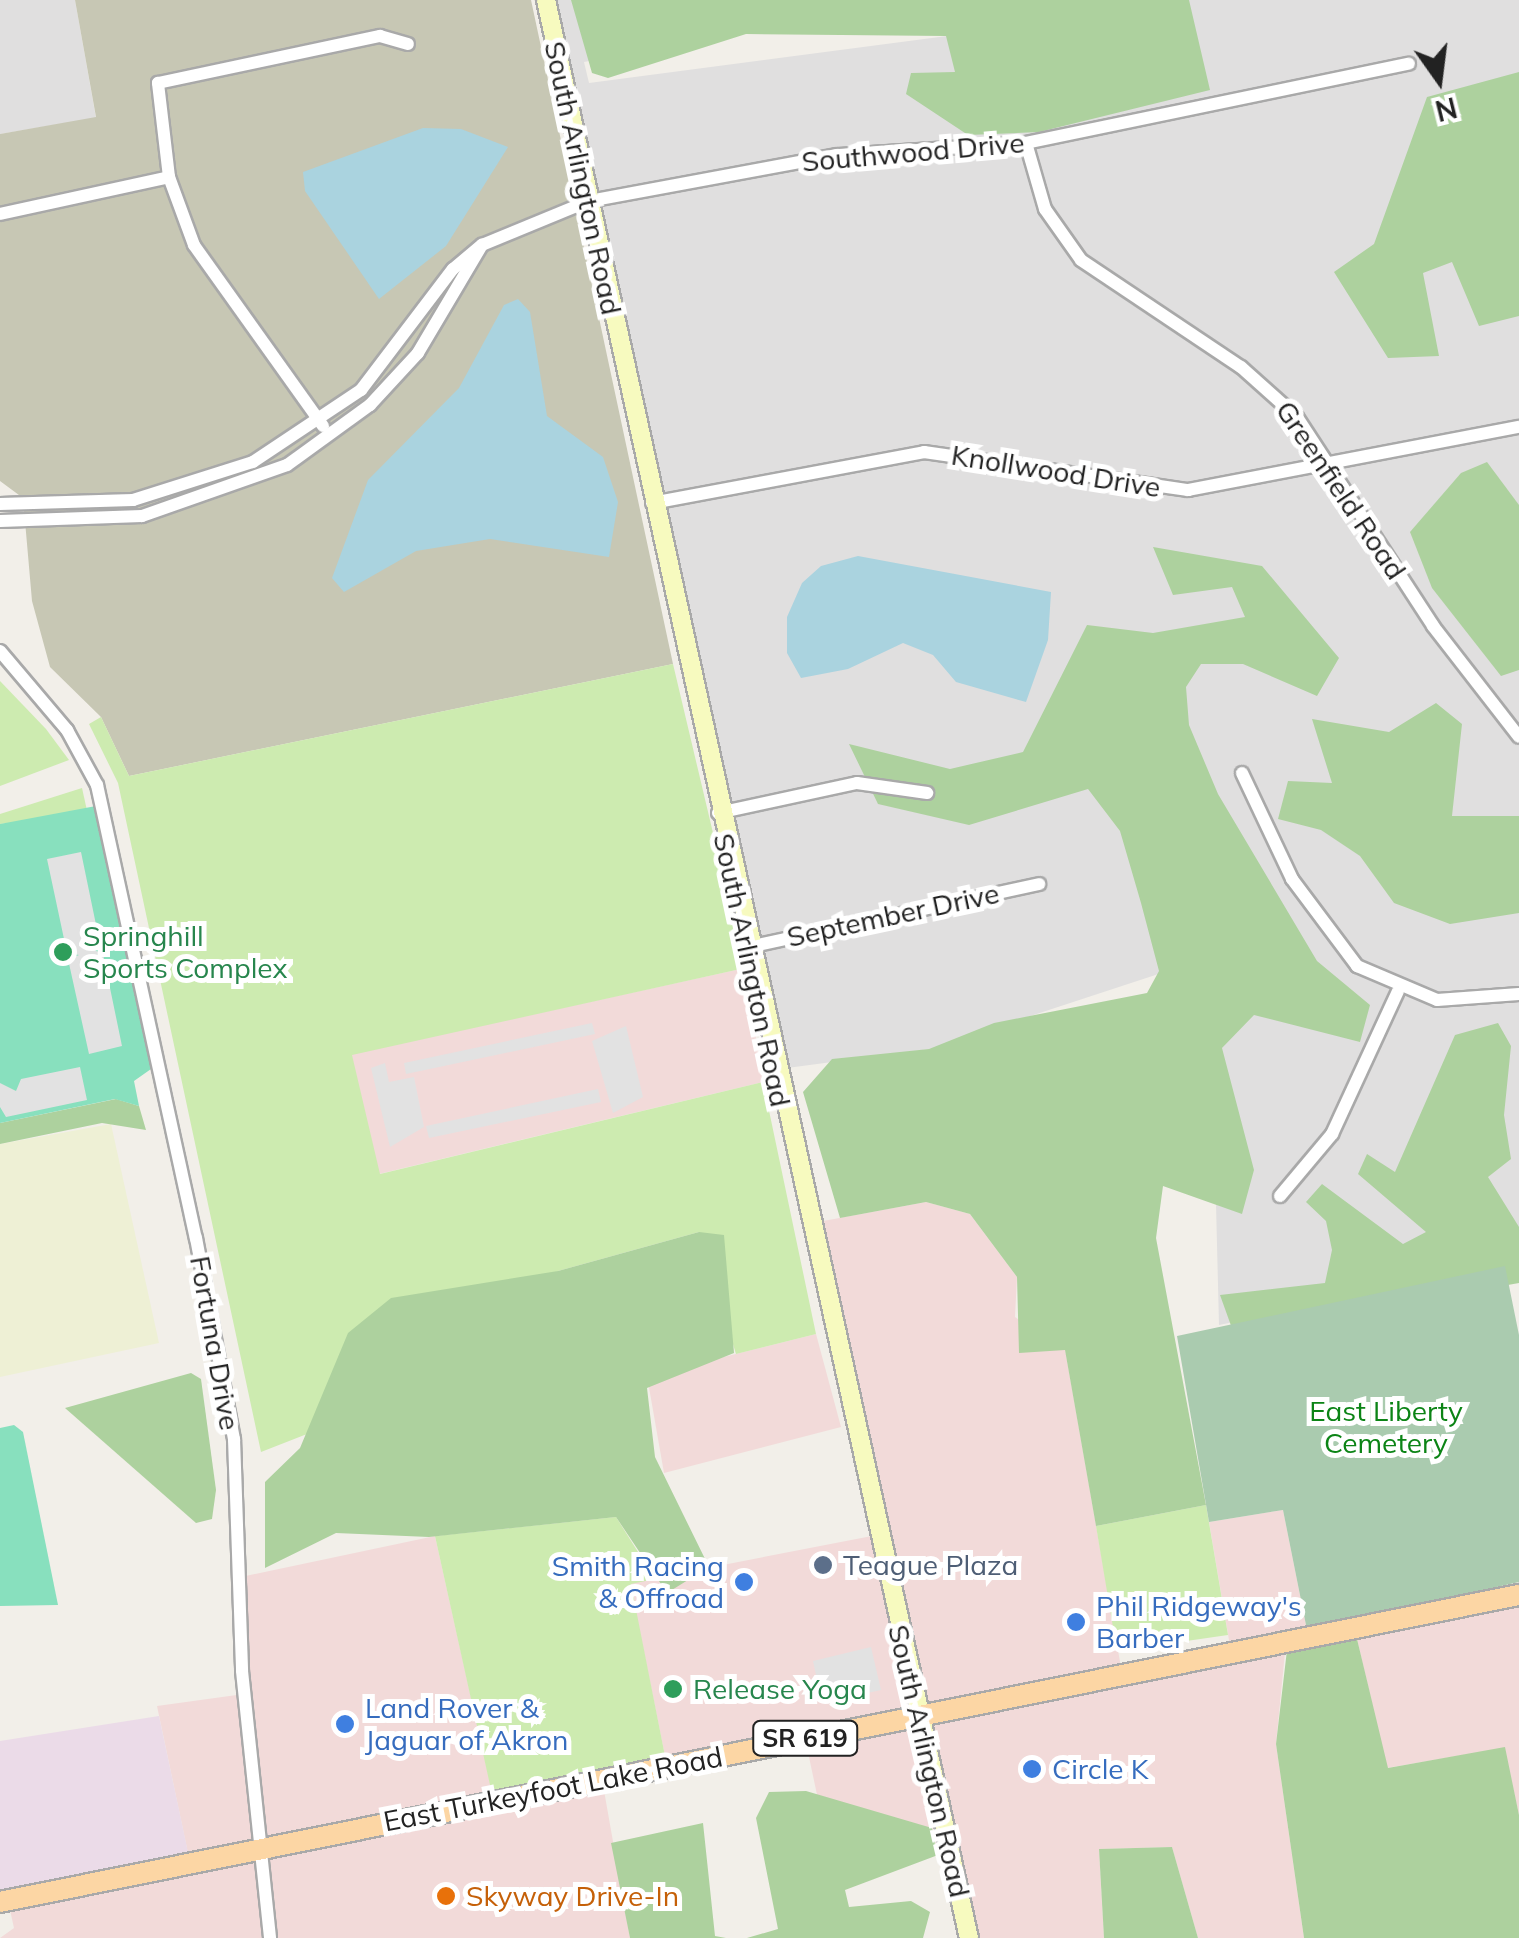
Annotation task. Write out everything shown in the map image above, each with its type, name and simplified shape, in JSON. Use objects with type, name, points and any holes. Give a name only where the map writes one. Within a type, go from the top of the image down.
[{"type":"main road","name":"South Arlington Road","points":[[546,0],[718,813],[969,1938]]},
{"type":"main road","name":"East Turkeyfoot Lake Road","points":[[0,1902],[919,1713],[1519,1595]]},
{"type":"street","points":[[331,436],[194,245],[169,177],[158,83],[380,36],[408,44]]},
{"type":"street","name":"Southwood Drive","points":[[0,504],[133,500],[217,479],[320,422],[361,390],[453,268],[482,246],[590,202],[837,155],[1026,143],[1343,67],[1409,64]]},
{"type":"street","name":"Greenfield Road","points":[[1026,143],[1045,210],[1081,260],[1270,388],[1519,737]]},
{"type":"street","points":[[0,214],[169,177]]},
{"type":"street","points":[[0,521],[104,522],[174,509],[242,487],[331,436],[418,354],[482,246]]},
{"type":"street","name":"Knollwood Drive","points":[[652,503],[899,453],[968,455],[1154,490],[1326,466],[1519,426]]},
{"type":"street","name":"Fortuna Drive","points":[[0,651],[86,760],[228,1392],[257,1850],[270,1938]]},
{"type":"street","points":[[1242,773],[1310,909],[1350,959],[1398,991],[1454,1002],[1519,994]]},
{"type":"street","points":[[718,813],[857,783],[927,793]]},
{"type":"street","name":"September Drive","points":[[748,947],[1039,884]]},
{"type":"street","points":[[1280,1196],[1332,1134],[1398,991]]},
{"type":"shaded area","points":[[0,0],[75,0],[96,118],[0,134]]},
{"type":"shaded area","points":[[75,0],[531,0],[673,664],[129,776],[101,717],[50,667],[32,601],[23,498],[0,481],[0,134],[96,117]]},
{"type":"shaded area","points":[[557,0],[907,0],[584,62],[589,83],[947,36],[1071,0],[1519,0],[1519,1264],[1219,1325],[1216,1204],[1242,1213],[1192,963],[930,1049],[787,1068]]},
{"type":"shaded area","points":[[81,852],[100,944],[90,948],[103,954],[122,1046],[89,1054],[68,959],[79,955],[67,953],[47,859]]},
{"type":"shaded area","points":[[745,968],[763,1082],[379,1174],[351,1054]]},
{"type":"shaded area","points":[[592,1023],[595,1034],[406,1074],[404,1063]]},
{"type":"shaded area","points":[[626,1026],[643,1097],[613,1113],[592,1041]]},
{"type":"shaded area","points":[[385,1063],[389,1082],[414,1077],[424,1127],[390,1147],[371,1068]]},
{"type":"shaded area","points":[[80,1067],[87,1100],[6,1117],[0,1107],[0,1083],[16,1091],[21,1079]]},
{"type":"shaded area","points":[[598,1089],[601,1102],[429,1138],[426,1126]]},
{"type":"shaded area","points":[[111,1124],[159,1343],[0,1377],[0,1144]]},
{"type":"shaded area","points":[[926,1202],[970,1214],[1017,1277],[1015,1317],[1065,1349],[1122,1673],[1286,1642],[1276,1744],[1304,1938],[1198,1938],[1172,1847],[1099,1849],[1104,1938],[969,1938],[948,1846],[831,1861],[805,1738],[667,1766],[630,1583],[877,1535],[807,1224]]},
{"type":"shaded area","points":[[816,1334],[841,1427],[664,1473],[647,1376]]},
{"type":"shaded area","points":[[1283,1510],[1307,1630],[1230,1646],[1209,1522]]},
{"type":"shaded area","points":[[435,1536],[494,1800],[602,1779],[630,1938],[0,1938],[14,1928],[8,1901],[190,1863],[157,1706],[244,1694],[236,1578]]},
{"type":"shaded area","points":[[1519,1607],[1519,1815],[1504,1748],[1387,1768],[1357,1639]]},
{"type":"shaded area","points":[[871,1647],[881,1690],[822,1703],[813,1661]]},
{"type":"shaded area","points":[[159,1716],[189,1857],[0,1896],[0,1741]]},
{"type":"green space","points":[[571,0],[1189,0],[1210,90],[1039,132],[968,135],[906,94],[911,73],[955,72],[946,36],[746,34],[608,78],[592,73]]},
{"type":"green space","points":[[1519,72],[1519,316],[1479,326],[1452,262],[1423,273],[1439,356],[1388,358],[1334,272],[1374,244],[1427,97]]},
{"type":"green space","points":[[1487,462],[1519,505],[1519,670],[1501,676],[1432,588],[1410,532],[1461,473]]},
{"type":"green space","points":[[1153,547],[1262,566],[1339,658],[1317,696],[1243,664],[1201,664],[1186,687],[1189,725],[1218,794],[1317,961],[1370,1005],[1360,1042],[1254,1015],[1222,1048],[1254,1170],[1242,1214],[1163,1186],[1156,1238],[1206,1505],[1096,1526],[1065,1350],[1019,1353],[1017,1277],[970,1214],[926,1202],[840,1218],[803,1092],[832,1059],[929,1049],[994,1023],[1147,993],[1159,971],[1141,903],[1120,831],[1088,789],[969,825],[878,804],[849,744],[950,769],[1023,752],[1087,625],[1153,633],[1245,617],[1232,587],[1173,595]]},
{"type":"green space","points":[[673,664],[745,968],[352,1055],[380,1174],[763,1082],[816,1334],[736,1354],[699,1232],[558,1271],[326,1391],[307,1434],[261,1452],[118,783],[89,724],[101,717],[129,776]]},
{"type":"green space","points":[[0,681],[46,729],[69,760],[0,786]]},
{"type":"green space","points":[[1436,703],[1462,724],[1452,816],[1519,816],[1519,913],[1450,924],[1394,903],[1360,856],[1321,830],[1278,819],[1288,781],[1332,783],[1312,719],[1389,732]]},
{"type":"green space","points":[[82,788],[88,815],[0,824],[0,814]]},
{"type":"green space","name":"Springhill Sports Complex","points":[[96,806],[151,1069],[134,1081],[139,1106],[115,1099],[0,1123],[0,824]]},
{"type":"green space","points":[[1498,1023],[1511,1046],[1504,1115],[1511,1159],[1488,1177],[1519,1227],[1519,1283],[1234,1334],[1220,1295],[1325,1283],[1332,1250],[1326,1221],[1306,1202],[1322,1184],[1403,1244],[1426,1232],[1358,1174],[1367,1154],[1395,1172],[1455,1035]]},
{"type":"green space","points":[[116,1099],[139,1106],[146,1130],[102,1123],[0,1144],[0,1123]]},
{"type":"green space","points":[[699,1232],[724,1235],[734,1353],[647,1388],[655,1457],[709,1567],[667,1593],[616,1517],[429,1537],[336,1533],[265,1568],[265,1482],[300,1448],[348,1333],[391,1298],[558,1271]]},
{"type":"green space","name":"East Liberty Cemetery","points":[[1505,1266],[1519,1335],[1519,1582],[1307,1630],[1283,1510],[1209,1522],[1177,1336]]},
{"type":"green space","points":[[191,1373],[201,1379],[216,1490],[212,1519],[196,1523],[65,1408]]},
{"type":"green space","points":[[14,1425],[23,1432],[58,1605],[0,1606],[0,1428]]},
{"type":"green space","points":[[1206,1505],[1228,1635],[1117,1651],[1096,1526]]},
{"type":"green space","points":[[616,1517],[655,1579],[631,1584],[665,1756],[492,1794],[435,1536]]},
{"type":"green space","points":[[1357,1639],[1388,1768],[1505,1747],[1519,1815],[1519,1938],[1304,1938],[1276,1744],[1287,1650]]},
{"type":"green space","points":[[806,1791],[932,1828],[938,1855],[845,1890],[849,1907],[911,1901],[930,1912],[923,1938],[747,1938],[778,1929],[756,1818],[769,1792]]},
{"type":"green space","points":[[703,1823],[715,1936],[726,1938],[630,1938],[611,1843]]},
{"type":"green space","points":[[1172,1847],[1198,1938],[1104,1938],[1099,1849]]},
{"type":"water","points":[[423,128],[461,129],[508,147],[446,246],[379,299],[305,191],[303,172]]},
{"type":"water","points":[[518,299],[530,312],[547,416],[603,457],[618,502],[609,557],[490,539],[416,551],[344,592],[332,578],[368,480],[459,388],[504,305]]},
{"type":"water","points":[[858,556],[1051,592],[1048,640],[1026,702],[956,682],[933,655],[903,643],[848,669],[801,678],[787,653],[787,617],[802,583],[821,566]]},
{"type":"place","name":"Springhill Sports Complex","points":[[63,952]]},
{"type":"place","name":"Teague Plaza","points":[[823,1565]]},
{"type":"place","name":"Smith Racing & Offroad","points":[[744,1582]]},
{"type":"place","name":"Phil Ridgeway's Barber","points":[[1076,1622]]},
{"type":"place","name":"Release Yoga","points":[[673,1689]]},
{"type":"place","name":"Land Rover & Jaguar of Akron","points":[[345,1724]]},
{"type":"place","name":"Circle K","points":[[1032,1769]]},
{"type":"place","name":"Skyway Drive-In","points":[[446,1896]]}]
